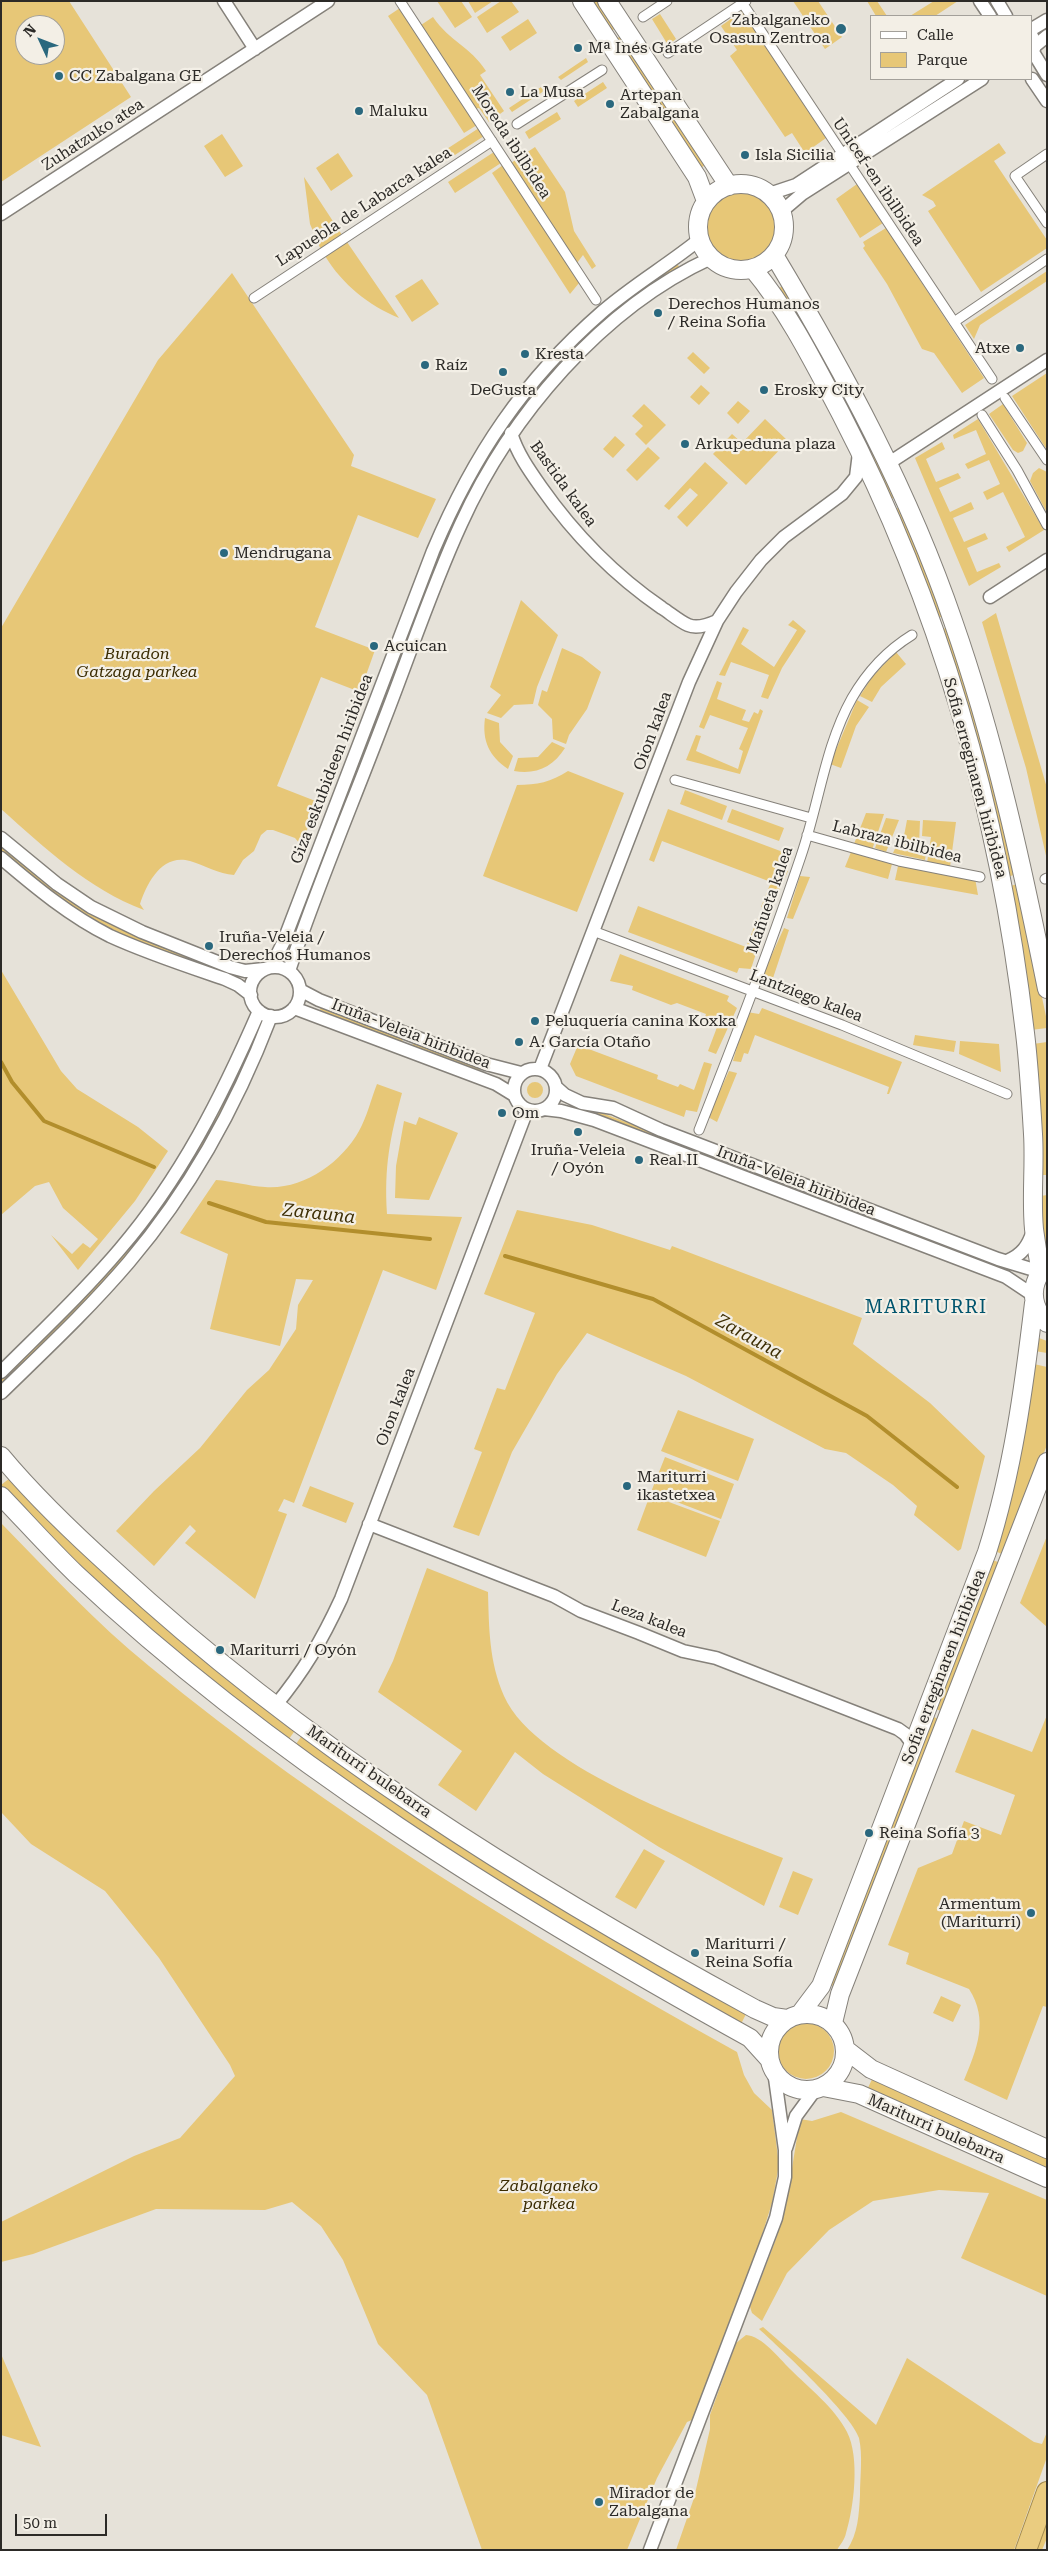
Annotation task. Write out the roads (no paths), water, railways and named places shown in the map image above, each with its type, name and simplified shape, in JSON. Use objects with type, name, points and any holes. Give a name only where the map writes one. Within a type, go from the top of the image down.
[{"type":"highway","points":[[1026,2550],[1047,2492]]},
{"type":"main road","points":[[582,1],[696,177],[706,201]]},
{"type":"main road","points":[[607,1],[728,186]]},
{"type":"main road","points":[[750,184],[769,194],[782,211],[784,235],[774,255],[753,269],[730,269],[710,258],[700,239],[698,226],[700,213],[706,201],[716,192],[728,186],[750,184]]},
{"type":"main road","name":"Sofia erreginaren hiribidea","points":[[774,255],[829,347],[889,463],[953,619],[991,740],[1047,989]]},
{"type":"main road","name":"Sofia erreginaren hiribidea","points":[[753,269],[768,287],[804,347],[859,450],[892,524],[933,627],[969,742],[993,837],[1007,907],[1026,1036],[1033,1135],[1034,1228],[1044,1268],[1035,1282],[1020,1413],[999,1514],[970,1599],[818,1992],[793,2016]]},
{"type":"main road","points":[[1033,1299],[1039,1315],[1047,1323]]},
{"type":"main road","name":"Mariturri bulebarra","points":[[1,1456],[83,1543],[155,1609],[275,1706],[474,1845],[588,1916],[755,2009],[773,2017],[793,2016]]},
{"type":"main road","name":"Sofia erreginaren hiribidea","points":[[833,2023],[840,1994],[1047,1462]]},
{"type":"main road","name":"Mariturri bulebarra","points":[[1,1496],[74,1572],[140,1631],[185,1669],[286,1746],[460,1868],[595,1951],[750,2038],[771,2066]]},
{"type":"main road","points":[[812,2013],[833,2023],[844,2039],[845,2049],[840,2071],[833,2080],[819,2088],[791,2087],[771,2066],[772,2036],[793,2016],[812,2013]]},
{"type":"main road","name":"Mariturri bulebarra","points":[[845,2049],[871,2069],[1047,2149]]},
{"type":"main road","name":"Mariturri bulebarra","points":[[819,2088],[859,2094],[1047,2178]]},
{"type":"street","points":[[224,1],[255,49]]},
{"type":"street","name":"Zuhatzuko atea","points":[[1,214],[328,1]]},
{"type":"street","name":"Moreda ibilbidea","points":[[400,1],[596,300]]},
{"type":"street","points":[[643,17],[667,1]]},
{"type":"street","points":[[980,1],[989,15]]},
{"type":"street","points":[[997,1],[1005,15]]},
{"type":"street","points":[[668,53],[743,2]]},
{"type":"street","name":"Unicef-en ibilbidea","points":[[743,2],[845,160],[992,379]]},
{"type":"street","points":[[1033,28],[1047,20]]},
{"type":"street","points":[[1047,36],[1033,47],[1047,75]]},
{"type":"street","points":[[517,124],[602,70]]},
{"type":"street","points":[[782,211],[845,160],[957,80]]},
{"type":"street","points":[[769,194],[788,189],[845,160],[980,80]]},
{"type":"street","points":[[1033,80],[1047,102]]},
{"type":"street","name":"Lapuebla de Labarca kalea","points":[[254,298],[492,141]]},
{"type":"street","points":[[1047,154],[1015,176],[1047,223]]},
{"type":"street","name":"Giza eskubideen hiribidea","points":[[268,968],[283,943],[434,551],[448,517],[478,457],[520,397],[570,342],[635,285],[700,239]]},
{"type":"street","name":"Giza eskubideen hiribidea","points":[[290,971],[450,548],[476,494],[511,434],[554,380],[612,323],[687,268],[710,258]]},
{"type":"street","points":[[954,322],[1047,259]]},
{"type":"street","points":[[889,463],[1047,360]]},
{"type":"street","points":[[1005,398],[1047,460]]},
{"type":"street","points":[[982,415],[1017,470],[1047,525]]},
{"type":"street","name":"Bastida kalea","points":[[511,434],[528,469],[561,514],[616,572],[644,596],[689,625],[704,626],[717,621]]},
{"type":"street","name":"Oion kalea","points":[[540,1069],[688,682],[717,621],[736,592],[767,554],[812,514],[842,494],[856,477],[859,450]]},
{"type":"street","points":[[990,597],[1047,560]]},
{"type":"street","name":"Mañueta kalea","points":[[699,1130],[753,992],[807,835],[829,755],[851,700],[859,685],[880,659],[912,636]]},
{"type":"street","name":"Labraza ibilbidea","points":[[675,780],[812,818]]},
{"type":"street","name":"Labraza ibilbidea","points":[[807,835],[900,861],[980,877]]},
{"type":"street","points":[[1,838],[57,884],[116,921],[230,967],[245,970],[268,968],[290,971],[299,983],[299,1000],[294,1008],[280,1016],[265,1014],[251,995],[238,985],[110,936],[75,916],[34,886],[1,858]]},
{"type":"street","name":"Lantziego kalea","points":[[593,931],[842,1025],[1008,1094]]},
{"type":"street","points":[[251,995],[251,985],[256,976],[268,968]]},
{"type":"street","name":"Iruña-Veleia hiribidea","points":[[300,990],[320,1000],[486,1064],[521,1073]]},
{"type":"street","name":"Iruña-Veleia hiribidea","points":[[294,1008],[496,1084],[514,1096]]},
{"type":"street","points":[[1,1372],[121,1249],[159,1198],[184,1162],[265,1014]]},
{"type":"street","points":[[1,1394],[117,1275],[168,1210],[222,1125],[242,1084],[265,1014]]},
{"type":"street","points":[[530,1068],[540,1069],[548,1072],[556,1087],[556,1096],[551,1104],[544,1109],[527,1110],[519,1104],[514,1096],[513,1087],[521,1073],[530,1068]]},
{"type":"street","name":"Iruña-Veleia hiribidea","points":[[556,1087],[565,1095],[582,1103],[612,1108],[661,1130],[1007,1261],[1044,1268]]},
{"type":"street","name":"Iruña-Veleia hiribidea","points":[[544,1109],[561,1111],[594,1120],[1006,1277],[1033,1299]]},
{"type":"street","name":"Oion kalea","points":[[275,1706],[310,1661],[322,1641],[341,1599],[527,1110]]},
{"type":"street","points":[[1007,1261],[1016,1258],[1025,1249],[1034,1228]]},
{"type":"street","name":"Leza kalea","points":[[369,1524],[554,1596],[581,1611],[630,1630],[683,1650],[716,1658],[898,1729],[905,1734],[914,1746]]},
{"type":"street","points":[[650,2550],[776,2218],[785,2176],[785,2150],[771,2066]]},
{"type":"street","points":[[785,2150],[796,2116],[819,2088]]},
{"type":"waterway","name":"Zarauna","points":[[1,1062],[12,1082],[44,1121],[154,1167]]},
{"type":"waterway","name":"Zarauna","points":[[209,1203],[266,1222],[430,1239]]},
{"type":"waterway","name":"Zarauna","points":[[505,1256],[653,1299],[867,1416],[957,1487]]},
{"type":"place","name":"Zabalganeko Osasun Zentroa","points":[[841,29]]},
{"type":"place","name":"Mª Inés Gárate","points":[[578,48]]},
{"type":"place","name":"CC Zabalgana GE","points":[[59,76]]},
{"type":"place","name":"La Musa","points":[[510,92]]},
{"type":"place","name":"Artepan Zabalgana","points":[[610,104]]},
{"type":"place","name":"Maluku","points":[[359,111]]},
{"type":"place","name":"Isla Sicilia","points":[[745,155]]},
{"type":"place","name":"Derechos Humanos / Reina Sofia","points":[[658,313]]},
{"type":"place","name":"Atxe","points":[[1020,348]]},
{"type":"place","name":"Kresta","points":[[525,354]]},
{"type":"place","name":"Raíz","points":[[425,365]]},
{"type":"place","name":"DeGusta","points":[[503,372]]},
{"type":"place","name":"Erosky City","points":[[764,390]]},
{"type":"place","name":"Arkupeduna plaza","points":[[685,444]]},
{"type":"place","name":"Mendrugana","points":[[224,553]]},
{"type":"place","name":"Acuican","points":[[374,646]]},
{"type":"place","name":"Iruña-Veleia / Derechos Humanos","points":[[209,946]]},
{"type":"place","name":"Peluquería canina Koxka","points":[[535,1021]]},
{"type":"place","name":"A. García Otaño","points":[[519,1042]]},
{"type":"place","name":"Om","points":[[502,1113]]},
{"type":"place","name":"Iruña-Veleia / Oyón","points":[[578,1132]]},
{"type":"place","name":"Real II","points":[[639,1160]]},
{"type":"place","name":"Mariturri ikastetxea","points":[[627,1486]]},
{"type":"place","name":"Mariturri / Oyón","points":[[220,1650]]},
{"type":"place","name":"Reina Sofía 3","points":[[869,1833]]},
{"type":"place","name":"Armentum (Mariturri)","points":[[1031,1913]]},
{"type":"place","name":"Mariturri / Reina Sofía","points":[[695,1953]]},
{"type":"place","name":"Mirador de Zabalgana","points":[[599,2502]]},
{"type":"district","name":"MARITURRI","points":[[926,1307]]},
{"type":"park label","name":"Buradon Gatzaga parkea","points":[[137,663]]},
{"type":"park label","name":"Zabalganeko parkea","points":[[549,2195]]}]
